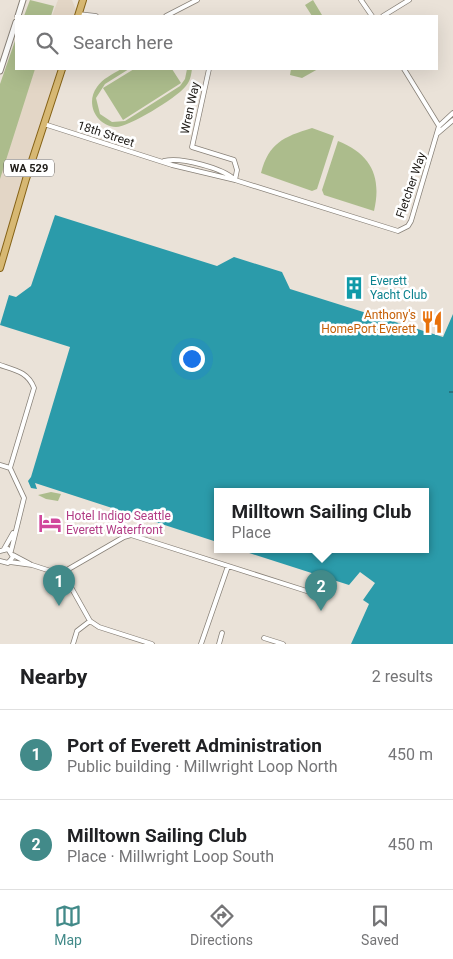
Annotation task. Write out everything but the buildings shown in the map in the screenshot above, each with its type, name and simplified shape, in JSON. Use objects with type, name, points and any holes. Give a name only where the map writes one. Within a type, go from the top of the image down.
[{"type":"main road","points":[[79,15],[82,0]]},
{"type":"main road","name":"WA 529","points":[[0,268],[62,70]]},
{"type":"street","points":[[18,15],[23,0]]},
{"type":"street","points":[[168,15],[197,0]]},
{"type":"street","points":[[361,0],[371,15]]},
{"type":"street","points":[[385,15],[409,0]]},
{"type":"street","points":[[176,15],[181,10]]},
{"type":"street","points":[[181,10],[184,15]]},
{"type":"street","points":[[0,71],[15,25]]},
{"type":"street","name":"Wren Way","points":[[208,70],[192,147],[234,160],[237,170],[235,180]]},
{"type":"street","points":[[405,70],[439,126],[453,113]]},
{"type":"street","points":[[438,132],[453,120]]},
{"type":"street","name":"18th Street","points":[[44,124],[163,162],[235,180]]},
{"type":"street","name":"Fletcher Way","points":[[235,180],[398,231],[408,226],[410,221],[439,126]]},
{"type":"street","points":[[0,364],[22,372],[32,382],[34,388],[10,468],[24,498],[15,530],[10,562]]},
{"type":"street","points":[[0,465],[10,468]]},
{"type":"street","points":[[15,530],[1,550],[12,553],[32,565]]},
{"type":"street","points":[[60,574],[124,536],[131,535],[316,594]]},
{"type":"street","points":[[0,561],[32,565],[60,574],[67,580],[90,621],[99,627],[152,644]]},
{"type":"street","points":[[201,644],[228,566]]},
{"type":"street","points":[[73,644],[77,631],[90,621]]},
{"type":"street","points":[[219,644],[222,633]]},
{"type":"street","points":[[264,638],[283,644]]},
{"type":"shaded area","points":[[58,0],[72,0],[77,12],[76,15],[52,15]]},
{"type":"shaded area","points":[[33,70],[60,70],[0,268],[0,170]]},
{"type":"green space","points":[[30,0],[54,6],[51,15],[24,15]]},
{"type":"green space","points":[[313,0],[322,15],[311,15],[305,5]]},
{"type":"green space","points":[[15,41],[15,70],[35,70],[0,179],[0,84]]},
{"type":"green space","points":[[119,70],[127,70],[105,84],[96,98],[100,114],[112,122],[125,121],[180,86],[185,79],[187,70],[192,70],[187,85],[180,92],[152,111],[122,126],[116,127],[103,123],[92,106],[94,93],[99,84]]},
{"type":"green space","points":[[132,70],[173,70],[181,83],[123,120],[103,88]]},
{"type":"green space","points":[[291,70],[316,70],[302,78],[290,75]]},
{"type":"green space","points":[[312,128],[334,136],[317,189],[312,191],[261,173],[264,163],[273,148],[285,138]]},
{"type":"green space","points":[[338,141],[359,153],[371,168],[375,177],[376,188],[374,211],[324,195],[322,190]]},
{"type":"green space","points":[[51,492],[61,494],[58,501],[46,499],[38,495]]},
{"type":"water","points":[[55,215],[217,266],[234,257],[282,272],[290,289],[443,337],[453,314],[453,644],[351,644],[369,604],[363,600],[375,583],[360,572],[349,585],[249,553],[429,553],[429,488],[214,488],[214,541],[35,483],[37,489],[31,488],[28,481],[31,477],[70,347],[0,325],[9,295],[16,297],[31,286]]},
{"type":"place","name":"Everett Yacht Club","points":[[354,288]]},
{"type":"place","name":"Anthony's HomePort Everett","points":[[432,322]]},
{"type":"place","name":"Hotel Indigo Seattle Everett Waterfront","points":[[50,523]]},
{"type":"place","name":"Port of Everett Administration","points":[[59,606]]},
{"type":"place","name":"Milltown Sailing Club","points":[[321,611]]}]
